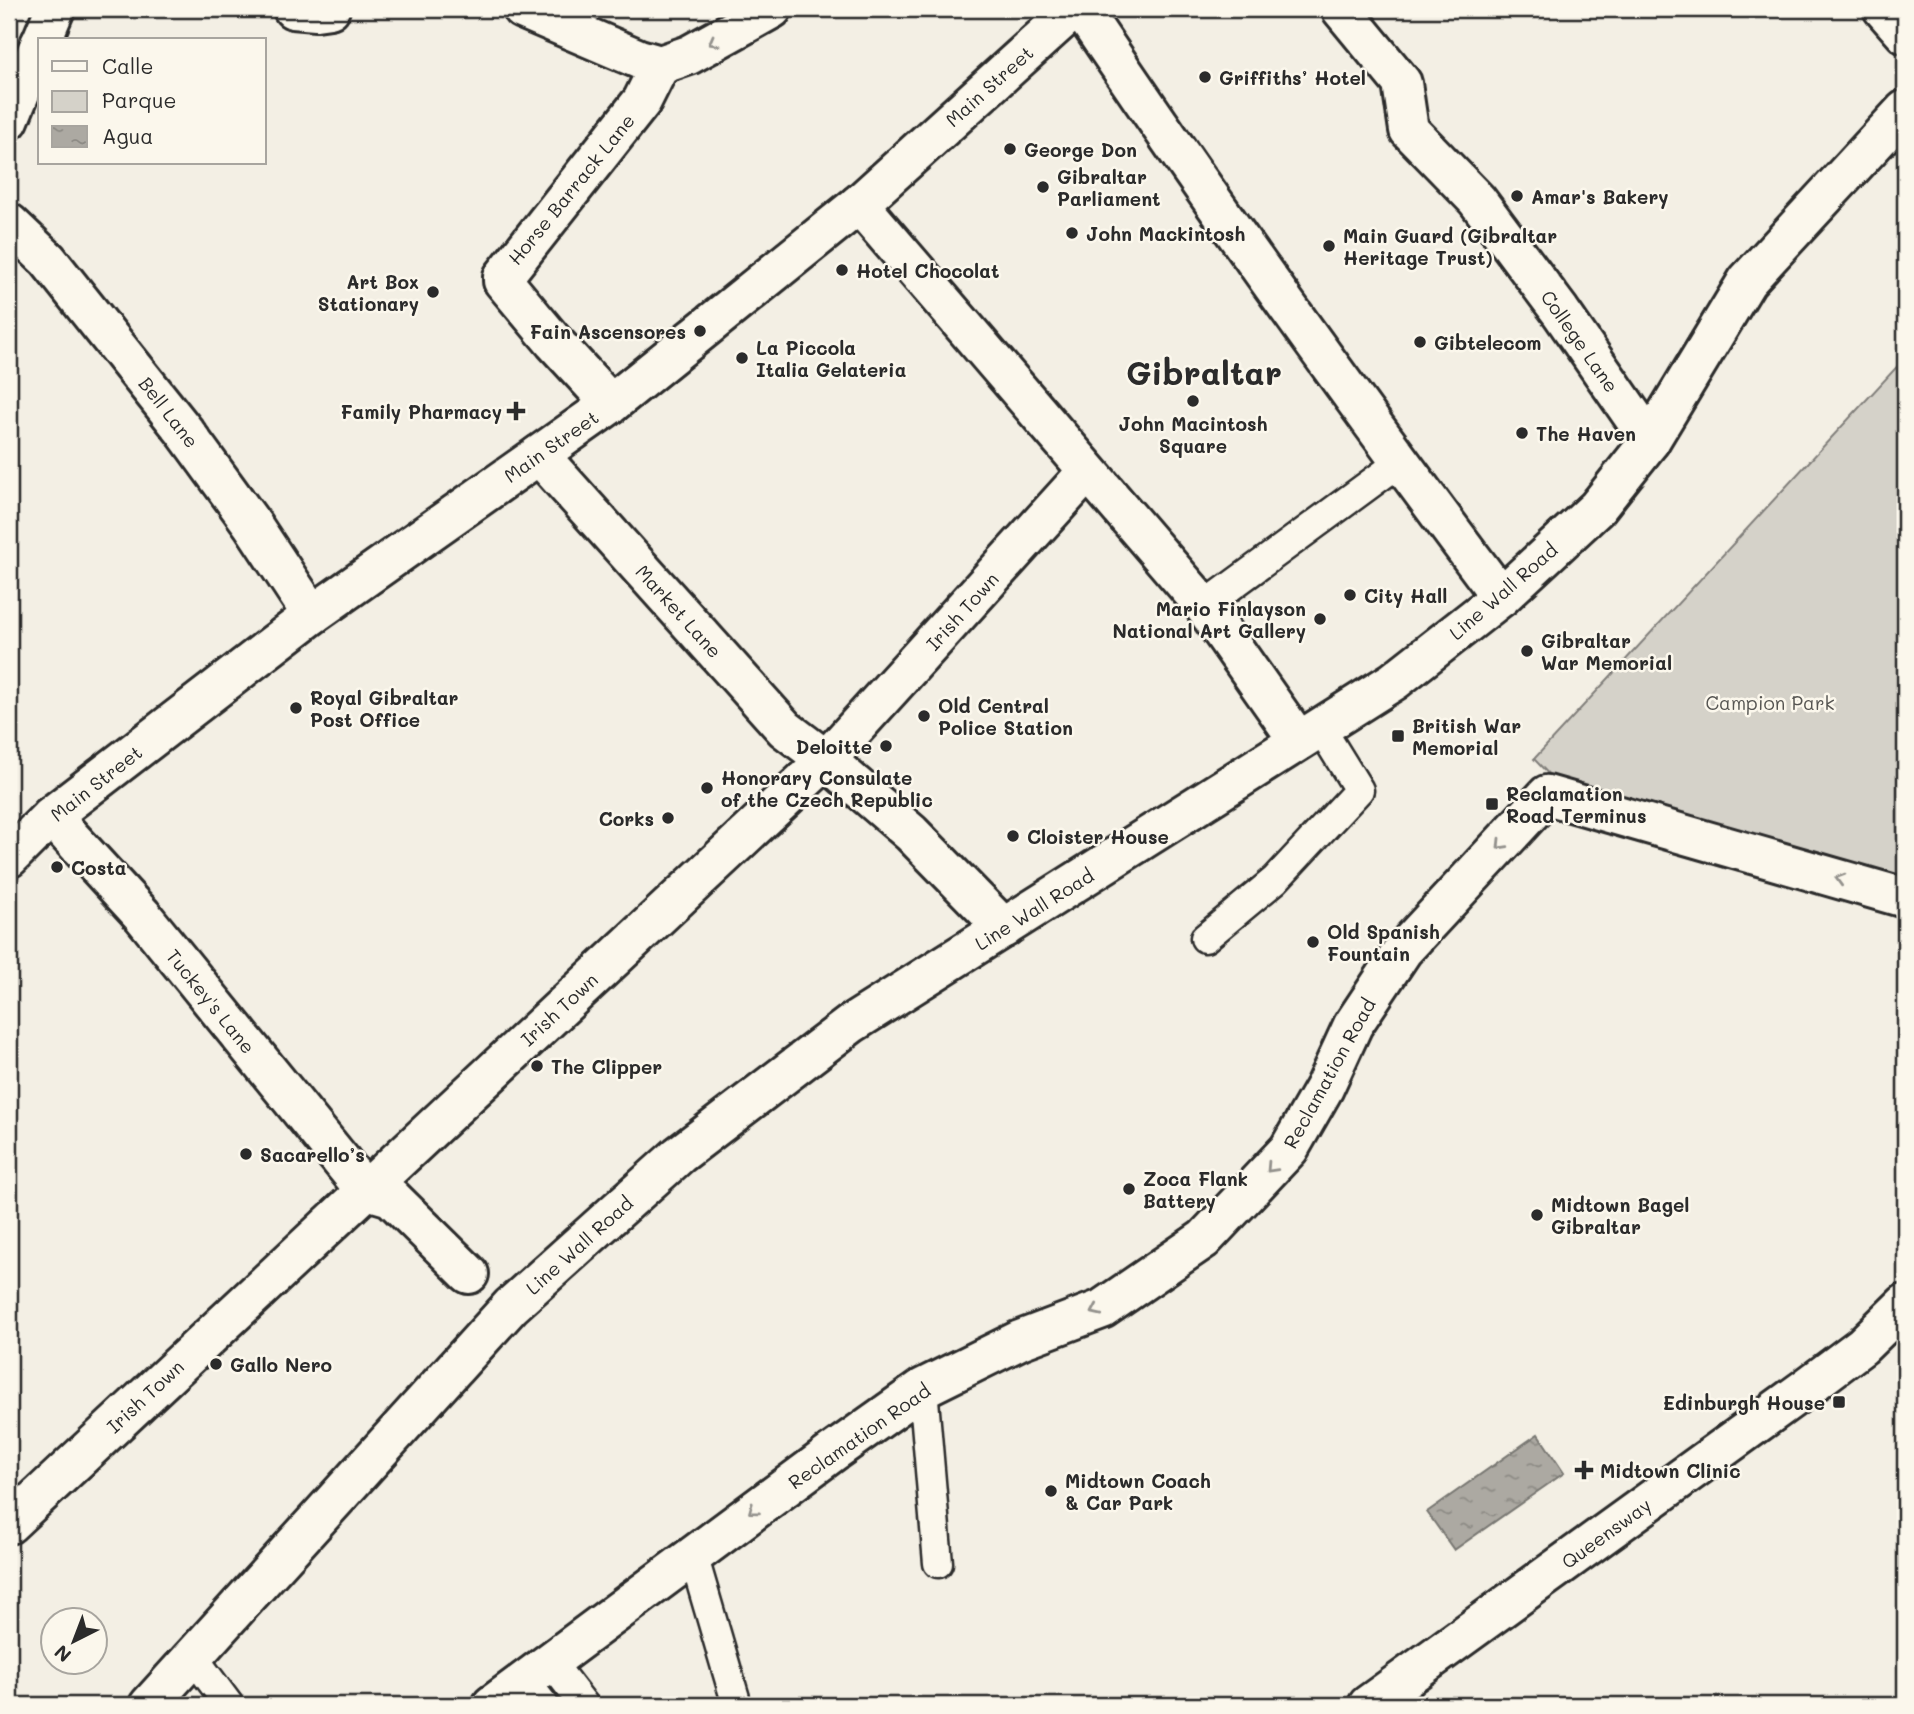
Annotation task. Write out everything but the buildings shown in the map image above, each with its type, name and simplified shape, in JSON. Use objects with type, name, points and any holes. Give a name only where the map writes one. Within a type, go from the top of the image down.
[{"type":"street","points":[[43,38],[55,9]]},
{"type":"street","points":[[293,9],[330,9]]},
{"type":"street","points":[[522,9],[639,59],[660,65],[689,55],[772,9]]},
{"type":"street","name":"Main Street","points":[[9,858],[51,816],[312,615],[611,404],[859,204],[1074,9]]},
{"type":"street","points":[[1081,9],[1184,163],[1501,597]]},
{"type":"street","name":"College Lane","points":[[1341,9],[1402,83],[1409,130],[1477,200],[1560,311],[1650,441]]},
{"type":"street","points":[[1883,9],[1905,34]]},
{"type":"street","points":[[9,120],[38,49]]},
{"type":"street","name":"Horse Barrack Lane","points":[[611,404],[554,342],[503,281],[503,277],[642,101],[660,65]]},
{"type":"street","name":"Line Wall Road","points":[[149,1705],[512,1306],[679,1155],[851,1024],[1394,681],[1501,597],[1597,508],[1650,441],[1747,281],[1905,110]]},
{"type":"street","points":[[859,204],[1204,606],[1309,733]]},
{"type":"street","name":"Bell Lane","points":[[9,223],[48,260],[185,432],[312,615]]},
{"type":"street","name":"Market Lane","points":[[539,455],[785,729],[827,760],[911,833],[1004,928]]},
{"type":"street","name":"Irish Town","points":[[9,1524],[364,1189],[827,760],[1087,472]]},
{"type":"street","name":"Reclamation Road","points":[[492,1705],[540,1682],[692,1555],[923,1388],[1020,1340],[1102,1309],[1204,1239],[1289,1149],[1324,1088],[1353,1025],[1403,950],[1547,795],[1905,898]]},
{"type":"street","name":"Tuckey's Lane","points":[[51,816],[142,915],[364,1189]]},
{"type":"street","points":[[364,1189],[391,1197],[469,1274]]},
{"type":"street","name":"Queensway","points":[[1368,1705],[1806,1388],[1862,1346],[1905,1304]]},
{"type":"lane","points":[[1204,606],[1400,462]]},
{"type":"lane","points":[[1205,938],[1275,880],[1359,790],[1309,733]]},
{"type":"lane","points":[[923,1388],[938,1563]]},
{"type":"lane","points":[[692,1555],[737,1705]]},
{"type":"lane","points":[[194,1658],[229,1705]]},
{"type":"lane","points":[[540,1682],[584,1705]]},
{"type":"green space","name":"Campion Park","points":[[1905,358],[1905,880],[1559,785],[1534,759]]},
{"type":"water","points":[[1538,1434],[1564,1473],[1454,1550],[1427,1512]]},
{"type":"place","name":"Griffiths’ Hotel","points":[[1205,77]]},
{"type":"place","name":"George Don","points":[[1010,149]]},
{"type":"place","name":"Gibraltar Parliament","points":[[1043,187]]},
{"type":"place","name":"Amar's Bakery","points":[[1517,196]]},
{"type":"place","name":"John Mackintosh","points":[[1072,233]]},
{"type":"place","name":"Main Guard (Gibraltar Heritage Trust)","points":[[1329,246]]},
{"type":"place","name":"Hotel Chocolat","points":[[842,270]]},
{"type":"place","name":"Art Box Stationary","points":[[433,292]]},
{"type":"place","name":"Fain Ascensores","points":[[700,331]]},
{"type":"place","name":"Gibtelecom","points":[[1420,342]]},
{"type":"place","name":"La Piccola Italia Gelateria","points":[[742,358]]},
{"type":"place","name":"John Macintosh Square","points":[[1193,401]]},
{"type":"place","name":"Family Pharmacy","points":[[516,411]]},
{"type":"place","name":"The Haven","points":[[1522,433]]},
{"type":"place","name":"City Hall","points":[[1350,595]]},
{"type":"place","name":"Mario Finlayson National Art Gallery","points":[[1320,619]]},
{"type":"place","name":"Gibraltar War Memorial","points":[[1527,651]]},
{"type":"place","name":"Royal Gibraltar Post Office","points":[[296,708]]},
{"type":"place","name":"Old Central Police Station","points":[[924,716]]},
{"type":"place","name":"British War Memorial","points":[[1398,736]]},
{"type":"place","name":"Deloitte","points":[[886,746]]},
{"type":"place","name":"Honorary Consulate of the Czech Republic","points":[[707,788]]},
{"type":"place","name":"Reclamation Road Terminus","points":[[1492,804]]},
{"type":"place","name":"Corks","points":[[668,818]]},
{"type":"place","name":"Cloister House","points":[[1013,836]]},
{"type":"place","name":"Costa","points":[[57,867]]},
{"type":"place","name":"Old Spanish Fountain","points":[[1313,942]]},
{"type":"place","name":"The Clipper","points":[[537,1066]]},
{"type":"place","name":"Sacarello’s","points":[[246,1154]]},
{"type":"place","name":"Zoca Flank Battery","points":[[1129,1189]]},
{"type":"place","name":"Midtown Bagel Gibraltar","points":[[1537,1215]]},
{"type":"place","name":"Gallo Nero","points":[[216,1364]]},
{"type":"place","name":"Edinburgh House","points":[[1839,1402]]},
{"type":"place","name":"Midtown Clinic","points":[[1584,1470]]},
{"type":"place","name":"Midtown Coach & Car Park","points":[[1051,1491]]},
{"type":"district","name":"Gibraltar","points":[[1204,371]]}]
